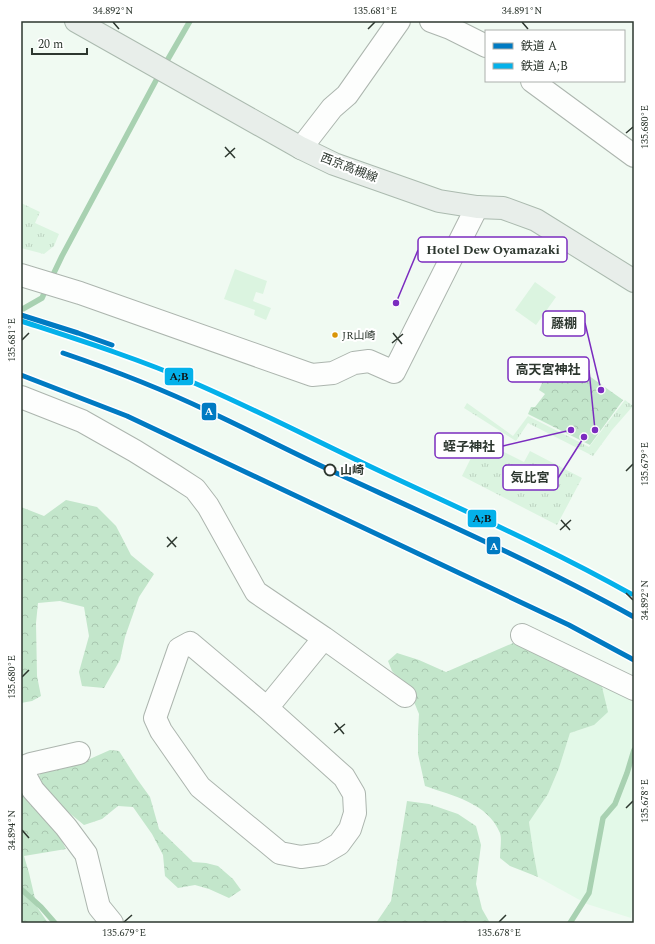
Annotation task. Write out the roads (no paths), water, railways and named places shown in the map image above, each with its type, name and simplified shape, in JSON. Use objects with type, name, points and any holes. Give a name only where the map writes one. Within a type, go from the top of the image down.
[{"type":"main road","name":"西京高槻線","points":[[76,21],[301,148],[334,164],[439,201],[477,207],[504,208],[536,220],[634,281]]},
{"type":"street","points":[[301,148],[332,108],[347,95],[399,21]]},
{"type":"street","points":[[431,21],[450,28],[485,46]]},
{"type":"street","points":[[533,82],[634,156]]},
{"type":"street","points":[[21,275],[80,293],[312,375],[333,374],[354,363],[369,361],[394,372],[477,207]]},
{"type":"street","points":[[21,397],[82,421],[135,451],[195,489],[208,506],[256,592],[405,696]]},
{"type":"street","points":[[522,635],[634,689]]},
{"type":"street","points":[[267,708],[324,638]]},
{"type":"street","points":[[190,643],[267,708],[344,777],[354,794],[355,813],[350,829],[339,844],[322,854],[301,857],[280,853],[200,786],[161,731],[155,718],[179,649],[190,643]]},
{"type":"street","points":[[79,753],[31,764],[21,768],[33,790],[66,827],[86,854],[99,907],[112,923]]},
{"type":"waterway","points":[[164,66],[190,21]]},
{"type":"waterway","points":[[51,279],[160,73]]},
{"type":"waterway","points":[[21,310],[42,298],[47,287]]},
{"type":"waterway","points":[[570,923],[589,893],[603,818],[615,804],[634,750]]},
{"type":"waterway","points":[[21,889],[41,907],[55,923]]},
{"type":"rail line","name":"A","points":[[21,315],[112,345]]},
{"type":"rail line","name":"A;B","points":[[21,321],[129,357],[171,373],[216,393],[540,546],[631,594]]},
{"type":"rail line","name":"A","points":[[63,353],[174,395],[317,464],[522,559],[634,617]]},
{"type":"rail line","name":"A","points":[[21,375],[127,416],[569,625],[634,660]]},
{"type":"place","name":"Hotel Dew Oyamazaki","points":[[396,303]]},
{"type":"place","name":"JR山崎","points":[[335,335]]},
{"type":"place","name":"藤棚","points":[[601,390]]},
{"type":"place","name":"蛭子神社","points":[[571,430]]},
{"type":"place","name":"高天宮神社","points":[[595,430]]},
{"type":"place","name":"気比宮","points":[[584,437]]},
{"type":"place","name":"山崎","points":[[330,470]]}]
